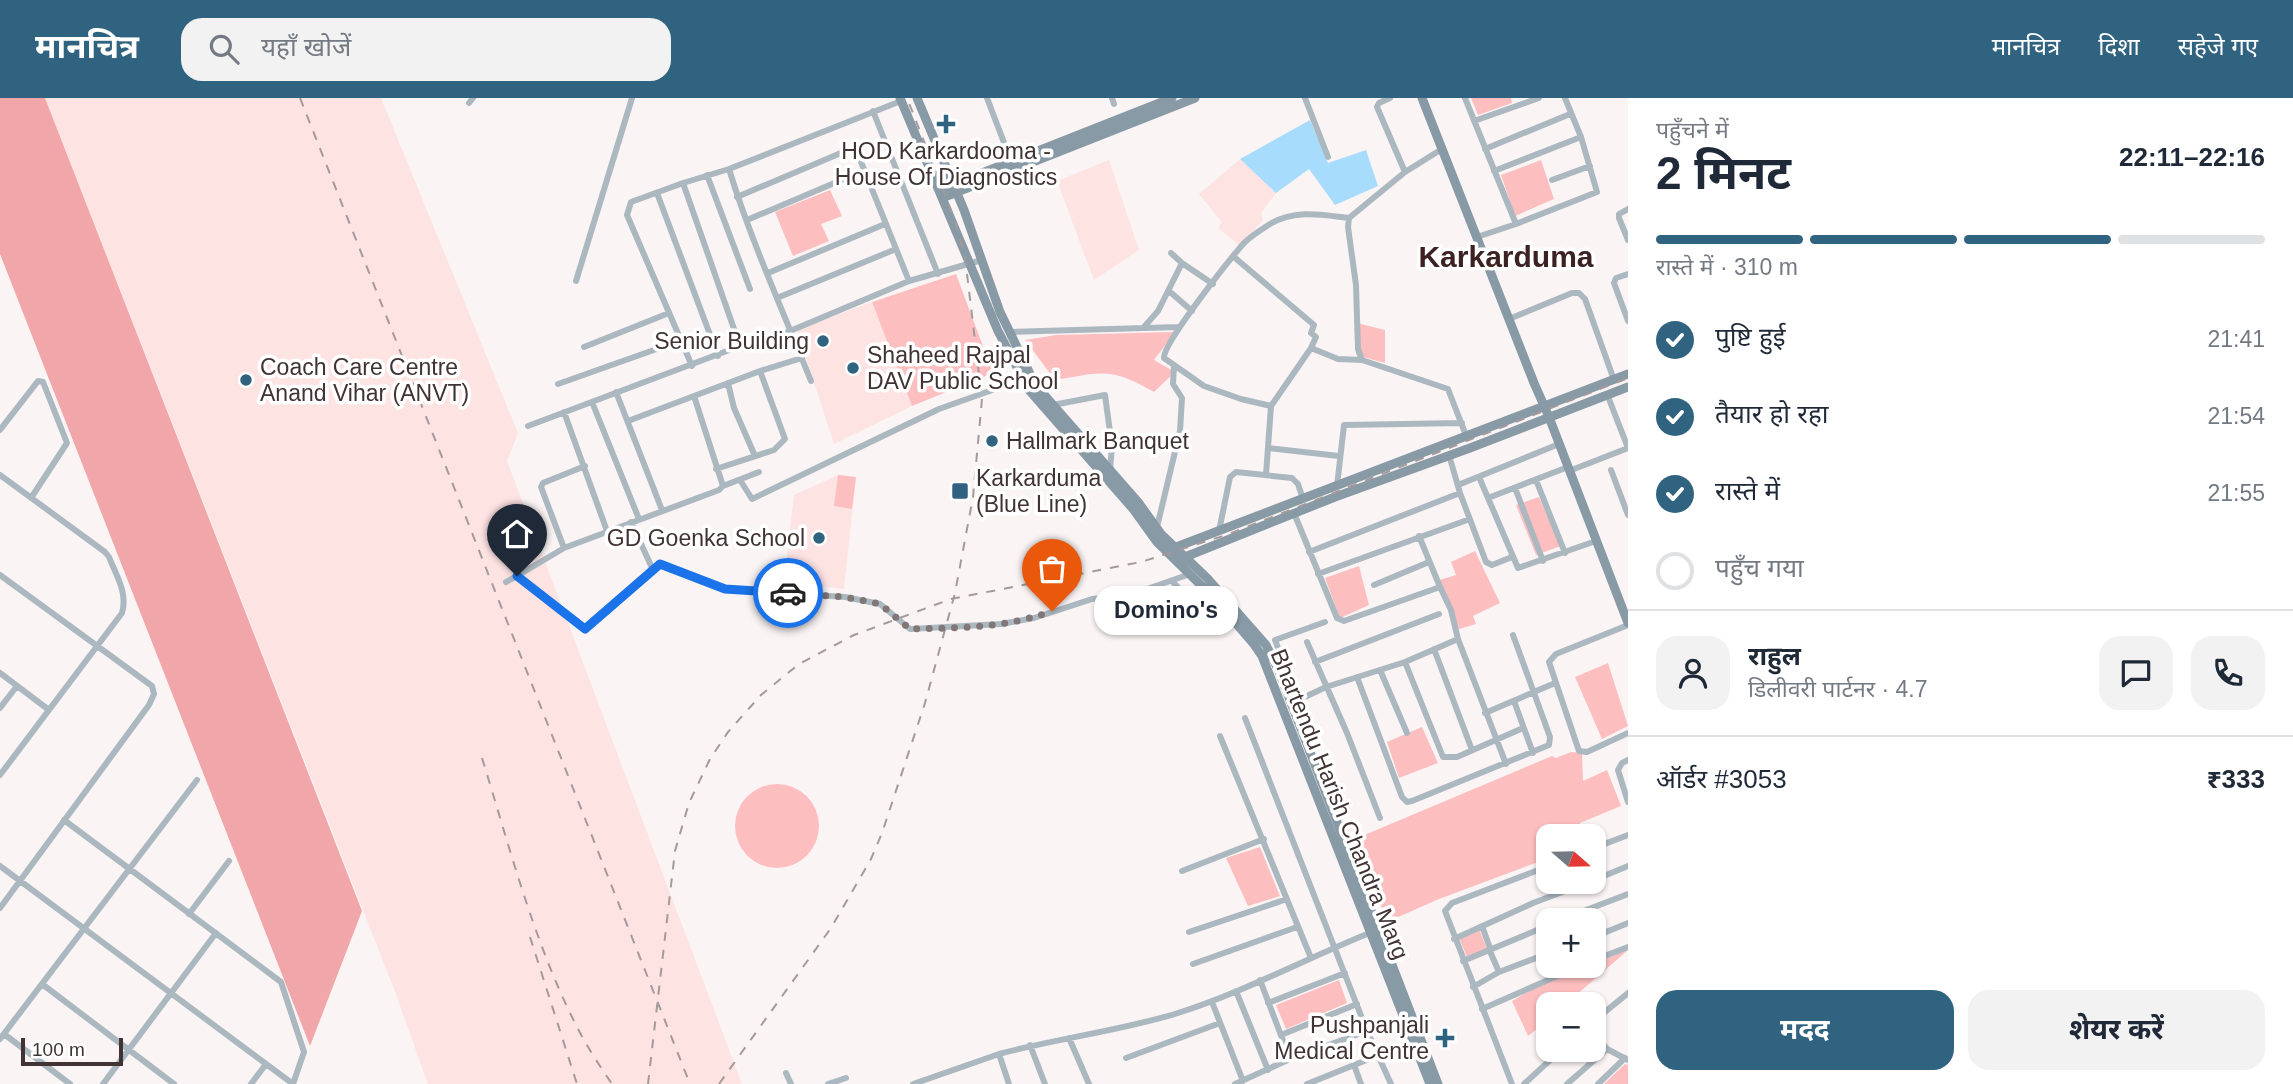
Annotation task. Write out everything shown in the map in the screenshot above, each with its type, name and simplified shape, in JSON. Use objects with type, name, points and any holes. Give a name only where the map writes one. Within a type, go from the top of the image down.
[{"type":"street","points":[[576,281],[632,98]]},
{"type":"street","name":"Bhartendu Harish Chandra Marg","points":[[917,98],[955,188],[1027,378],[1054,405],[1185,557],[1194,572],[1253,643],[1290,704],[1430,1084]]},
{"type":"street","points":[[988,98],[1010,160]]},
{"type":"street","points":[[955,188],[1010,160],[1172,98]]},
{"type":"street","points":[[940,194],[1195,98]]},
{"type":"street","points":[[1305,98],[1328,158]]},
{"type":"street","points":[[1390,98],[1379,103],[1377,107],[1405,172]]},
{"type":"street","points":[[1422,98],[1627,619],[1556,654],[1549,662],[1555,683],[1579,751],[1587,752],[1628,733]]},
{"type":"street","points":[[1465,98],[1516,224]]},
{"type":"street","points":[[1474,121],[1539,98]]},
{"type":"street","points":[[1477,237],[1597,192],[1581,137],[1565,98]]},
{"type":"street","points":[[692,366],[627,215],[631,202],[729,169],[901,99]]},
{"type":"street","name":"Bhartendu Harish Chandra Marg","points":[[901,99],[998,331],[1048,414],[1134,510],[1175,561],[1194,572]]},
{"type":"street","points":[[873,111],[938,274]]},
{"type":"street","points":[[1485,149],[1570,114]]},
{"type":"street","points":[[1494,171],[1581,137]]},
{"type":"street","points":[[737,197],[853,147],[858,151],[909,281]]},
{"type":"street","points":[[1362,360],[1358,349],[1356,285],[1349,218],[1405,172],[1442,149]]},
{"type":"street","points":[[1552,180],[1590,166]]},
{"type":"street","points":[[729,169],[737,197],[811,381]]},
{"type":"street","points":[[747,220],[864,170]]},
{"type":"street","points":[[707,176],[750,289]]},
{"type":"street","points":[[683,183],[740,346]]},
{"type":"street","points":[[657,193],[718,356]]},
{"type":"street","points":[[1628,209],[1619,214],[1619,218],[1628,238]]},
{"type":"street","points":[[1271,406],[1204,386],[1174,366],[1163,355],[1166,347],[1246,242],[1270,224],[1300,213],[1349,218]]},
{"type":"street","points":[[768,273],[886,224]]},
{"type":"street","points":[[777,298],[896,249]]},
{"type":"street","points":[[1171,253],[1213,284]]},
{"type":"street","points":[[1234,257],[1314,325],[1311,332],[1316,337],[1271,406],[1266,475]]},
{"type":"street","points":[[528,426],[740,346],[790,331],[909,281],[982,260]]},
{"type":"street","points":[[1144,327],[1158,311],[1182,263]]},
{"type":"street","points":[[1628,274],[1616,278],[1614,283],[1628,321]]},
{"type":"street","points":[[1169,291],[1192,311]]},
{"type":"street","points":[[1509,319],[1572,293],[1579,293],[1585,299],[1614,380]]},
{"type":"street","points":[[584,347],[669,313]]},
{"type":"street","points":[[1010,332],[1179,327]]},
{"type":"street","points":[[558,384],[682,340]]},
{"type":"street","points":[[1311,348],[1338,359],[1362,360],[1443,386],[1451,393],[1467,438]]},
{"type":"street","points":[[628,421],[802,358]]},
{"type":"street","points":[[1157,527],[1180,431],[1182,398],[1173,384],[1174,366]]},
{"type":"street","points":[[716,469],[774,450],[785,439],[760,371]]},
{"type":"street","points":[[1166,551],[1467,438],[1628,374]]},
{"type":"street","points":[[740,480],[752,499],[939,410],[1027,378]]},
{"type":"street","points":[[0,430],[38,381],[43,382],[67,443],[31,498]]},
{"type":"street","points":[[728,383],[734,408],[755,456]]},
{"type":"street","points":[[1175,561],[1294,513],[1628,387]]},
{"type":"street","points":[[616,392],[662,510]]},
{"type":"street","points":[[1488,498],[1628,448],[1607,394]]},
{"type":"street","points":[[1054,405],[1105,395],[1112,447],[1110,470]]},
{"type":"street","points":[[694,396],[723,486]]},
{"type":"street","points":[[592,402],[639,519]]},
{"type":"street","points":[[565,412],[607,531]]},
{"type":"street","points":[[1337,486],[1341,429],[1346,425],[1462,423]]},
{"type":"street","points":[[1458,485],[1559,444]]},
{"type":"street","points":[[1268,448],[1339,456]]},
{"type":"street","points":[[1449,455],[1469,519],[1488,564],[1497,564],[1512,557]]},
{"type":"street","points":[[564,548],[541,485],[585,466]]},
{"type":"street","points":[[1611,470],[1628,514]]},
{"type":"street","points":[[506,582],[564,548],[719,490],[759,472]]},
{"type":"street","points":[[1219,531],[1232,475],[1236,472],[1295,481],[1303,499]]},
{"type":"street","points":[[0,475],[109,557],[124,595],[122,613],[0,775]]},
{"type":"street","points":[[1479,477],[1516,566],[1520,569],[1596,541]]},
{"type":"street","points":[[1536,480],[1565,553]]},
{"type":"street","points":[[1515,488],[1543,561]]},
{"type":"street","points":[[1309,552],[1460,493]]},
{"type":"street","points":[[1294,513],[1337,618],[1344,621],[1440,587]]},
{"type":"street","points":[[1318,574],[1469,519]]},
{"type":"street","points":[[631,522],[653,570]]},
{"type":"street","points":[[1419,536],[1451,610],[1458,639],[1506,764]]},
{"type":"street","points":[[1374,585],[1429,562]]},
{"type":"street","points":[[517,576],[585,629],[660,564],[725,589],[845,597],[880,604],[910,629],[977,626],[1034,618],[1092,599],[1127,596],[1194,572]]},
{"type":"street","points":[[0,575],[152,685],[154,694],[149,705],[0,908]]},
{"type":"street","points":[[1172,581],[1188,597]]},
{"type":"street","points":[[1315,662],[1439,614]]},
{"type":"street","points":[[1325,622],[1275,640],[1290,704],[1326,687],[1405,662],[1458,639]]},
{"type":"street","points":[[1357,677],[1402,797],[1407,802],[1546,748],[1551,741],[1536,692],[1513,635]]},
{"type":"street","points":[[1307,642],[1380,818]]},
{"type":"street","points":[[1434,649],[1472,750]]},
{"type":"street","points":[[1405,662],[1441,754],[1452,758],[1523,729]]},
{"type":"street","points":[[1380,670],[1407,733]]},
{"type":"street","points":[[0,673],[49,710]]},
{"type":"street","points":[[1485,713],[1555,683]]},
{"type":"street","points":[[0,708],[17,686]]},
{"type":"street","points":[[1514,701],[1533,753]]},
{"type":"street","points":[[1245,718],[1367,1031],[1391,1084]]},
{"type":"street","points":[[1220,736],[1311,958]]},
{"type":"street","points":[[1628,760],[1622,763],[1618,770],[1628,802]]},
{"type":"street","points":[[70,1084],[2,1037],[197,780]]},
{"type":"street","points":[[0,866],[293,1084],[304,1052],[281,982],[64,820]]},
{"type":"street","points":[[1606,843],[1628,835]]},
{"type":"street","points":[[1182,870],[1264,839]]},
{"type":"street","points":[[189,914],[229,861]]},
{"type":"street","points":[[1606,875],[1628,866]]},
{"type":"street","points":[[1512,1084],[1444,914],[1449,905],[1536,871]]},
{"type":"street","points":[[1454,939],[1560,894]]},
{"type":"street","points":[[1591,908],[1628,894]]},
{"type":"street","points":[[1189,932],[1287,899]]},
{"type":"street","points":[[1606,932],[1628,923]]},
{"type":"street","points":[[1482,926],[1499,972]]},
{"type":"street","points":[[1193,964],[1297,928]]},
{"type":"street","points":[[1463,961],[1536,930]]},
{"type":"street","points":[[913,1084],[1030,1045],[1154,1019],[1212,1002],[1374,931]]},
{"type":"street","name":"Bhartendu Harish Chandra Marg","points":[[1374,931],[1438,1084]]},
{"type":"street","points":[[103,1084],[216,933]]},
{"type":"street","points":[[1606,955],[1628,947]]},
{"type":"street","points":[[1473,987],[1499,972],[1536,958]]},
{"type":"street","points":[[1268,1003],[1345,973]]},
{"type":"street","points":[[1482,1009],[1553,978]]},
{"type":"street","points":[[1260,980],[1290,1059]]},
{"type":"street","points":[[42,985],[174,1084]]},
{"type":"street","points":[[1236,991],[1268,1070]]},
{"type":"street","points":[[1606,1011],[1628,993]]},
{"type":"street","points":[[1212,1002],[1243,1081]]},
{"type":"street","points":[[1281,1035],[1357,1004]]},
{"type":"street","points":[[1126,1058],[1220,1023]]},
{"type":"street","points":[[1235,1084],[1290,1059],[1367,1031]]},
{"type":"street","points":[[1069,1038],[1089,1084]]},
{"type":"street","points":[[1030,1045],[1045,1084]]},
{"type":"street","points":[[1567,1084],[1607,1049],[1626,1059],[1598,1084]]},
{"type":"street","points":[[999,1054],[1009,1084]]},
{"type":"street","points":[[1307,1084],[1379,1055]]},
{"type":"street","points":[[1524,1084],[1548,1062]]},
{"type":"street","points":[[251,1084],[266,1064]]},
{"type":"street","points":[[1354,1065],[1361,1084]]},
{"type":"street","points":[[786,1073],[791,1084]]},
{"type":"street","points":[[938,1075],[941,1084]]},
{"type":"street","points":[[828,1084],[846,1078]]},
{"type":"shaded area","points":[[0,98],[45,98],[362,911],[310,1046],[0,254]]},
{"type":"shaded area","points":[[45,98],[381,98],[518,433],[507,461],[742,1084],[428,1084],[394,989]]},
{"type":"shaded area","points":[[1471,98],[1511,98],[1512,103],[1478,115]]},
{"type":"shaded area","points":[[1240,159],[1276,193],[1261,213],[1263,220],[1240,246],[1218,228],[1222,222],[1199,194]]},
{"type":"shaded area","points":[[1109,160],[1139,250],[1094,280],[1057,181]]},
{"type":"shaded area","points":[[1541,160],[1554,199],[1515,216],[1501,175]]},
{"type":"shaded area","points":[[830,190],[842,216],[821,224],[829,241],[793,256],[775,212]]},
{"type":"shaded area","points":[[956,274],[993,373],[912,406],[872,302]]},
{"type":"shaded area","name":"Shaheed Rajpal DAV Public School","points":[[872,302],[912,406],[834,444],[797,330]]},
{"type":"shaded area","points":[[1357,323],[1385,330],[1385,363],[1356,355]]},
{"type":"shaded area","points":[[1173,332],[1154,360],[1175,372],[1154,392],[1116,375],[1096,374],[1055,380],[1025,340],[1056,335]]},
{"type":"shaded area","name":"GD Goenka School","points":[[838,475],[856,477],[844,589],[784,581],[794,495]]},
{"type":"shaded area","points":[[838,475],[856,477],[852,509],[834,506]]},
{"type":"shaded area","points":[[1539,497],[1561,546],[1536,555],[1516,505]]},
{"type":"shaded area","points":[[1475,551],[1500,603],[1473,616],[1476,624],[1456,630],[1436,581],[1456,575],[1451,562]]},
{"type":"shaded area","points":[[1359,566],[1369,605],[1340,618],[1325,578]]},
{"type":"shaded area","points":[[1608,663],[1628,726],[1602,739],[1575,677]]},
{"type":"shaded area","points":[[1422,727],[1438,763],[1399,778],[1387,742]]},
{"type":"shaded area","points":[[1571,752],[1582,753],[1583,781],[1607,770],[1621,806],[1580,824],[1536,824],[1536,863],[1439,899],[1387,922],[1355,839],[1552,756],[1556,758]]},
{"type":"shaded area","points":[[769,784],[785,784],[801,791],[812,802],[819,818],[816,842],[807,856],[785,868],[769,868],[753,861],[742,850],[735,834],[735,818],[742,802],[753,791]]},
{"type":"shaded area","points":[[1260,847],[1280,896],[1248,906],[1226,858]]},
{"type":"shaded area","points":[[1479,929],[1487,949],[1467,957],[1459,938]]},
{"type":"shaded area","points":[[1628,950],[1606,969],[1606,958]]},
{"type":"shaded area","points":[[1554,978],[1596,978],[1580,992],[1536,992],[1536,1030],[1528,1036],[1512,1001]]},
{"type":"shaded area","points":[[1339,980],[1347,1003],[1286,1029],[1276,1005]]},
{"type":"shaded area","points":[[1625,1064],[1628,1065],[1628,1084],[1604,1084]]},
{"type":"water","points":[[1310,120],[1328,163],[1366,150],[1378,186],[1335,205],[1309,169],[1276,193],[1240,159]]},
{"type":"railway","points":[[300,98],[690,1084]]},
{"type":"railway","points":[[719,1084],[831,928],[871,859],[925,703],[955,593],[973,497],[982,399],[965,257],[954,218],[907,98]]},
{"type":"railway","points":[[648,1084],[675,851],[689,803],[710,759],[728,732],[761,695],[799,664],[854,635],[951,599],[1141,562],[1226,535],[1628,378]]},
{"type":"railway","points":[[482,758],[523,893],[547,961],[580,1032],[612,1084]]},
{"type":"railway","points":[[530,937],[577,1084]]},
{"type":"way so far","points":[[788,593],[845,597],[880,604],[910,629],[1001,624],[1034,618],[1052,611]]},
{"type":"place","name":"HOD Karkardooma - House Of Diagnostics","points":[[946,124]]},
{"type":"place","name":"Senior Building","points":[[823,341]]},
{"type":"place","name":"Shaheed Rajpal DAV Public School","points":[[853,368]]},
{"type":"place","name":"Coach Care Centre Anand Vihar (ANVT)","points":[[246,380]]},
{"type":"place","name":"Hallmark Banquet","points":[[992,441]]},
{"type":"place","name":"Karkarduma (Blue Line)","points":[[960,491]]},
{"type":"place","name":"GD Goenka School","points":[[819,538]]},
{"type":"place","name":"Domino's","points":[[1052,611]]},
{"type":"place","name":"Pushpanjali Medical Centre","points":[[1445,1038]]},
{"type":"district","name":"Karkarduma","points":[[1506,257]]},
{"type":"route","points":[[517,576],[585,629],[660,564],[725,589],[788,593]]}]
